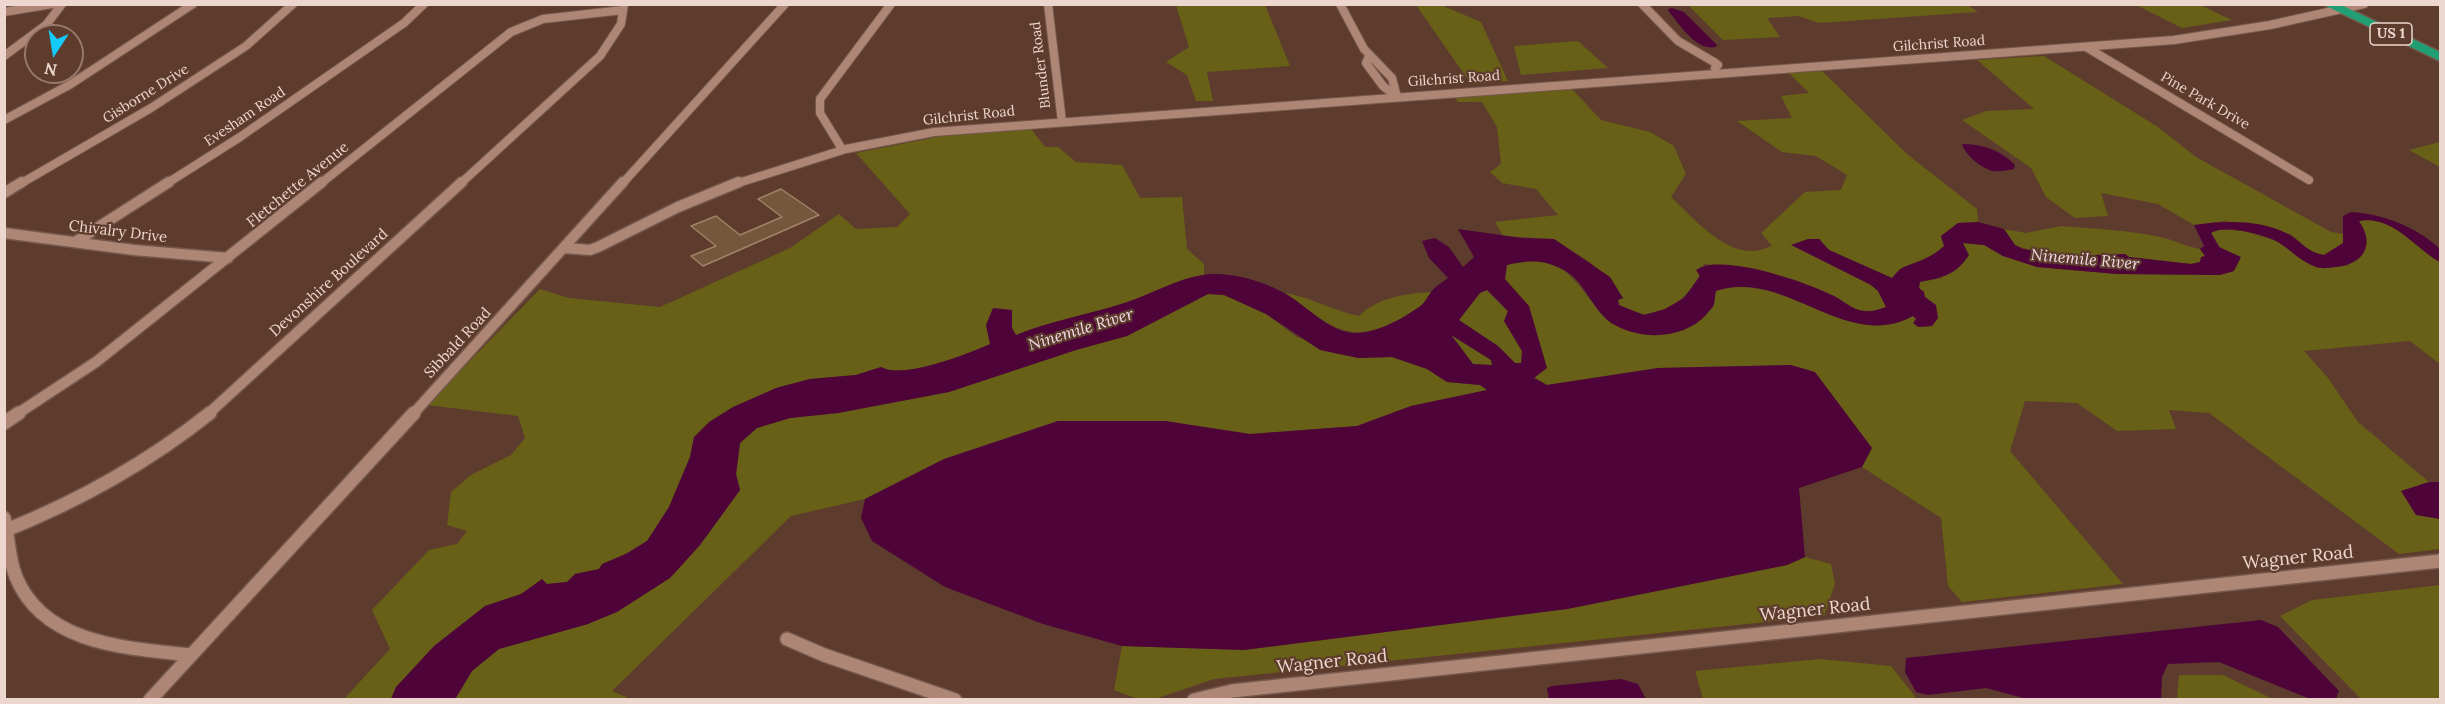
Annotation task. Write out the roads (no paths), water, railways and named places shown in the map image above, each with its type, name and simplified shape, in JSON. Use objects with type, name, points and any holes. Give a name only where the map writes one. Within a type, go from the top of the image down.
[{"type":"highway","name":"US 1","points":[[2328,4],[2351,7],[2440,48]]},
{"type":"highway","name":"US 1","points":[[2351,7],[2440,57]]},
{"type":"street","points":[[4,12],[52,4]]},
{"type":"street","points":[[4,56],[46,25],[62,4]]},
{"type":"street","points":[[4,120],[71,84],[193,4]]},
{"type":"street","name":"Gisborne Drive","points":[[4,193],[151,108],[246,46],[293,4]]},
{"type":"street","name":"Evesham Road","points":[[75,242],[240,137],[404,23],[424,4]]},
{"type":"street","name":"Sibbald Road","points":[[150,699],[565,248],[785,4]]},
{"type":"street","points":[[842,149],[820,113],[820,99],[891,4]]},
{"type":"street","name":"Blunder Road","points":[[1048,4],[1062,122]]},
{"type":"street","points":[[1340,4],[1369,56],[1366,63],[1386,90],[1397,97]]},
{"type":"street","points":[[1642,4],[1683,44],[1698,54],[1707,66],[1718,71]]},
{"type":"street","name":"Fletchette Avenue","points":[[4,423],[96,362],[511,32],[543,19],[624,7]]},
{"type":"street","name":"Devonshire Boulevard","points":[[6,526],[63,508],[106,485],[164,450],[195,424],[600,56],[617,31],[624,7]]},
{"type":"street","name":"Gilchrist Road","points":[[565,248],[590,250],[598,247],[706,194],[770,170],[842,149],[944,131],[1718,71],[2085,47],[2232,33],[2351,7]]},
{"type":"street","name":"Pine Park Drive","points":[[2085,47],[2309,180]]},
{"type":"street","name":"Chivalry Drive","points":[[4,233],[159,253],[228,258]]},
{"type":"street","points":[[6,526],[15,576],[26,598],[51,621],[68,632],[90,640],[116,646],[191,655]]},
{"type":"street","name":"Wagner Road","points":[[1194,699],[1232,691],[2440,561]]},
{"type":"street","points":[[787,639],[824,655],[955,699]]},
{"type":"water","points":[[1668,9],[1684,12],[1717,45],[1716,47],[1702,45],[1690,36],[1669,12]]},
{"type":"water","points":[[1962,144],[1977,145],[1998,152],[2015,165],[2014,169],[1996,171],[1985,168],[1970,157]]},
{"type":"water","name":"Ninemile River","points":[[2351,212],[2363,213],[2410,228],[2440,249],[2440,262],[2393,228],[2371,220],[2359,221],[2364,230],[2366,246],[2359,258],[2345,265],[2326,268],[2311,265],[2278,242],[2263,236],[2244,231],[2217,230],[2211,233],[2219,247],[2241,257],[2234,271],[2220,275],[2117,274],[2037,267],[2003,256],[1984,245],[1963,243],[1969,255],[1959,267],[1942,277],[1920,282],[1919,288],[1924,292],[1925,297],[1936,305],[1938,318],[1932,326],[1918,327],[1913,323],[1916,319],[1913,316],[1888,325],[1863,324],[1839,318],[1766,290],[1741,287],[1716,291],[1714,305],[1697,323],[1686,329],[1662,335],[1636,333],[1613,324],[1600,312],[1572,275],[1564,270],[1550,264],[1536,262],[1507,265],[1505,279],[1529,306],[1547,368],[1534,378],[1547,385],[1658,368],[1791,365],[1815,372],[1872,448],[1862,467],[1799,488],[1805,557],[1787,565],[1567,609],[1244,650],[1122,646],[1043,624],[945,587],[872,541],[861,518],[865,499],[944,459],[1058,421],[1165,421],[1250,434],[1357,426],[1411,406],[1487,390],[1480,385],[1447,382],[1427,369],[1392,357],[1358,358],[1320,350],[1266,314],[1224,295],[1208,294],[1127,336],[1076,350],[949,392],[838,413],[790,418],[757,428],[740,443],[736,474],[740,490],[700,545],[670,578],[617,612],[588,624],[499,649],[472,671],[455,699],[391,699],[396,687],[434,646],[485,606],[521,594],[542,579],[547,584],[567,582],[575,574],[599,569],[602,564],[628,553],[647,541],[669,507],[690,457],[694,437],[709,422],[733,407],[776,388],[810,379],[856,375],[881,367],[891,370],[919,368],[990,344],[986,325],[993,308],[1012,310],[1012,328],[1016,335],[1121,304],[1188,278],[1221,274],[1250,279],[1278,290],[1335,328],[1353,333],[1369,332],[1392,323],[1417,309],[1434,288],[1448,278],[1429,258],[1422,241],[1435,238],[1449,247],[1463,267],[1474,257],[1458,229],[1522,238],[1554,239],[1610,277],[1623,298],[1618,300],[1619,305],[1644,315],[1665,309],[1684,298],[1700,276],[1696,270],[1708,265],[1744,267],[1786,277],[1822,290],[1856,309],[1869,311],[1886,307],[1878,291],[1871,285],[1791,245],[1808,239],[1819,239],[1829,250],[1892,278],[1902,268],[1934,254],[1944,246],[1941,236],[1958,223],[1978,222],[2004,229],[2015,245],[2023,249],[2074,256],[2125,254],[2129,257],[2191,264],[2200,262],[2201,257],[2205,256],[2200,249],[2204,246],[2194,225],[2230,222],[2265,226],[2288,234],[2312,251],[2324,255],[2343,243],[2343,216]],"holes":[[[1487,290],[1508,311],[1504,321],[1522,351],[1521,363],[1515,363],[1498,346],[1459,320],[1480,293]],[[1451,335],[1491,360],[1492,365],[1473,364]]]},
{"type":"water","points":[[2429,482],[2440,482],[2440,519],[2416,515],[2401,491]]},
{"type":"water","points":[[2261,620],[2278,627],[2339,691],[2336,699],[2310,699],[2219,662],[2168,664],[2162,677],[2161,700],[2027,699],[1986,688],[1928,695],[1916,692],[1905,672],[1906,658]]},
{"type":"water","points":[[1621,679],[1638,684],[1646,699],[1549,699],[1547,688],[1552,686]]}]
